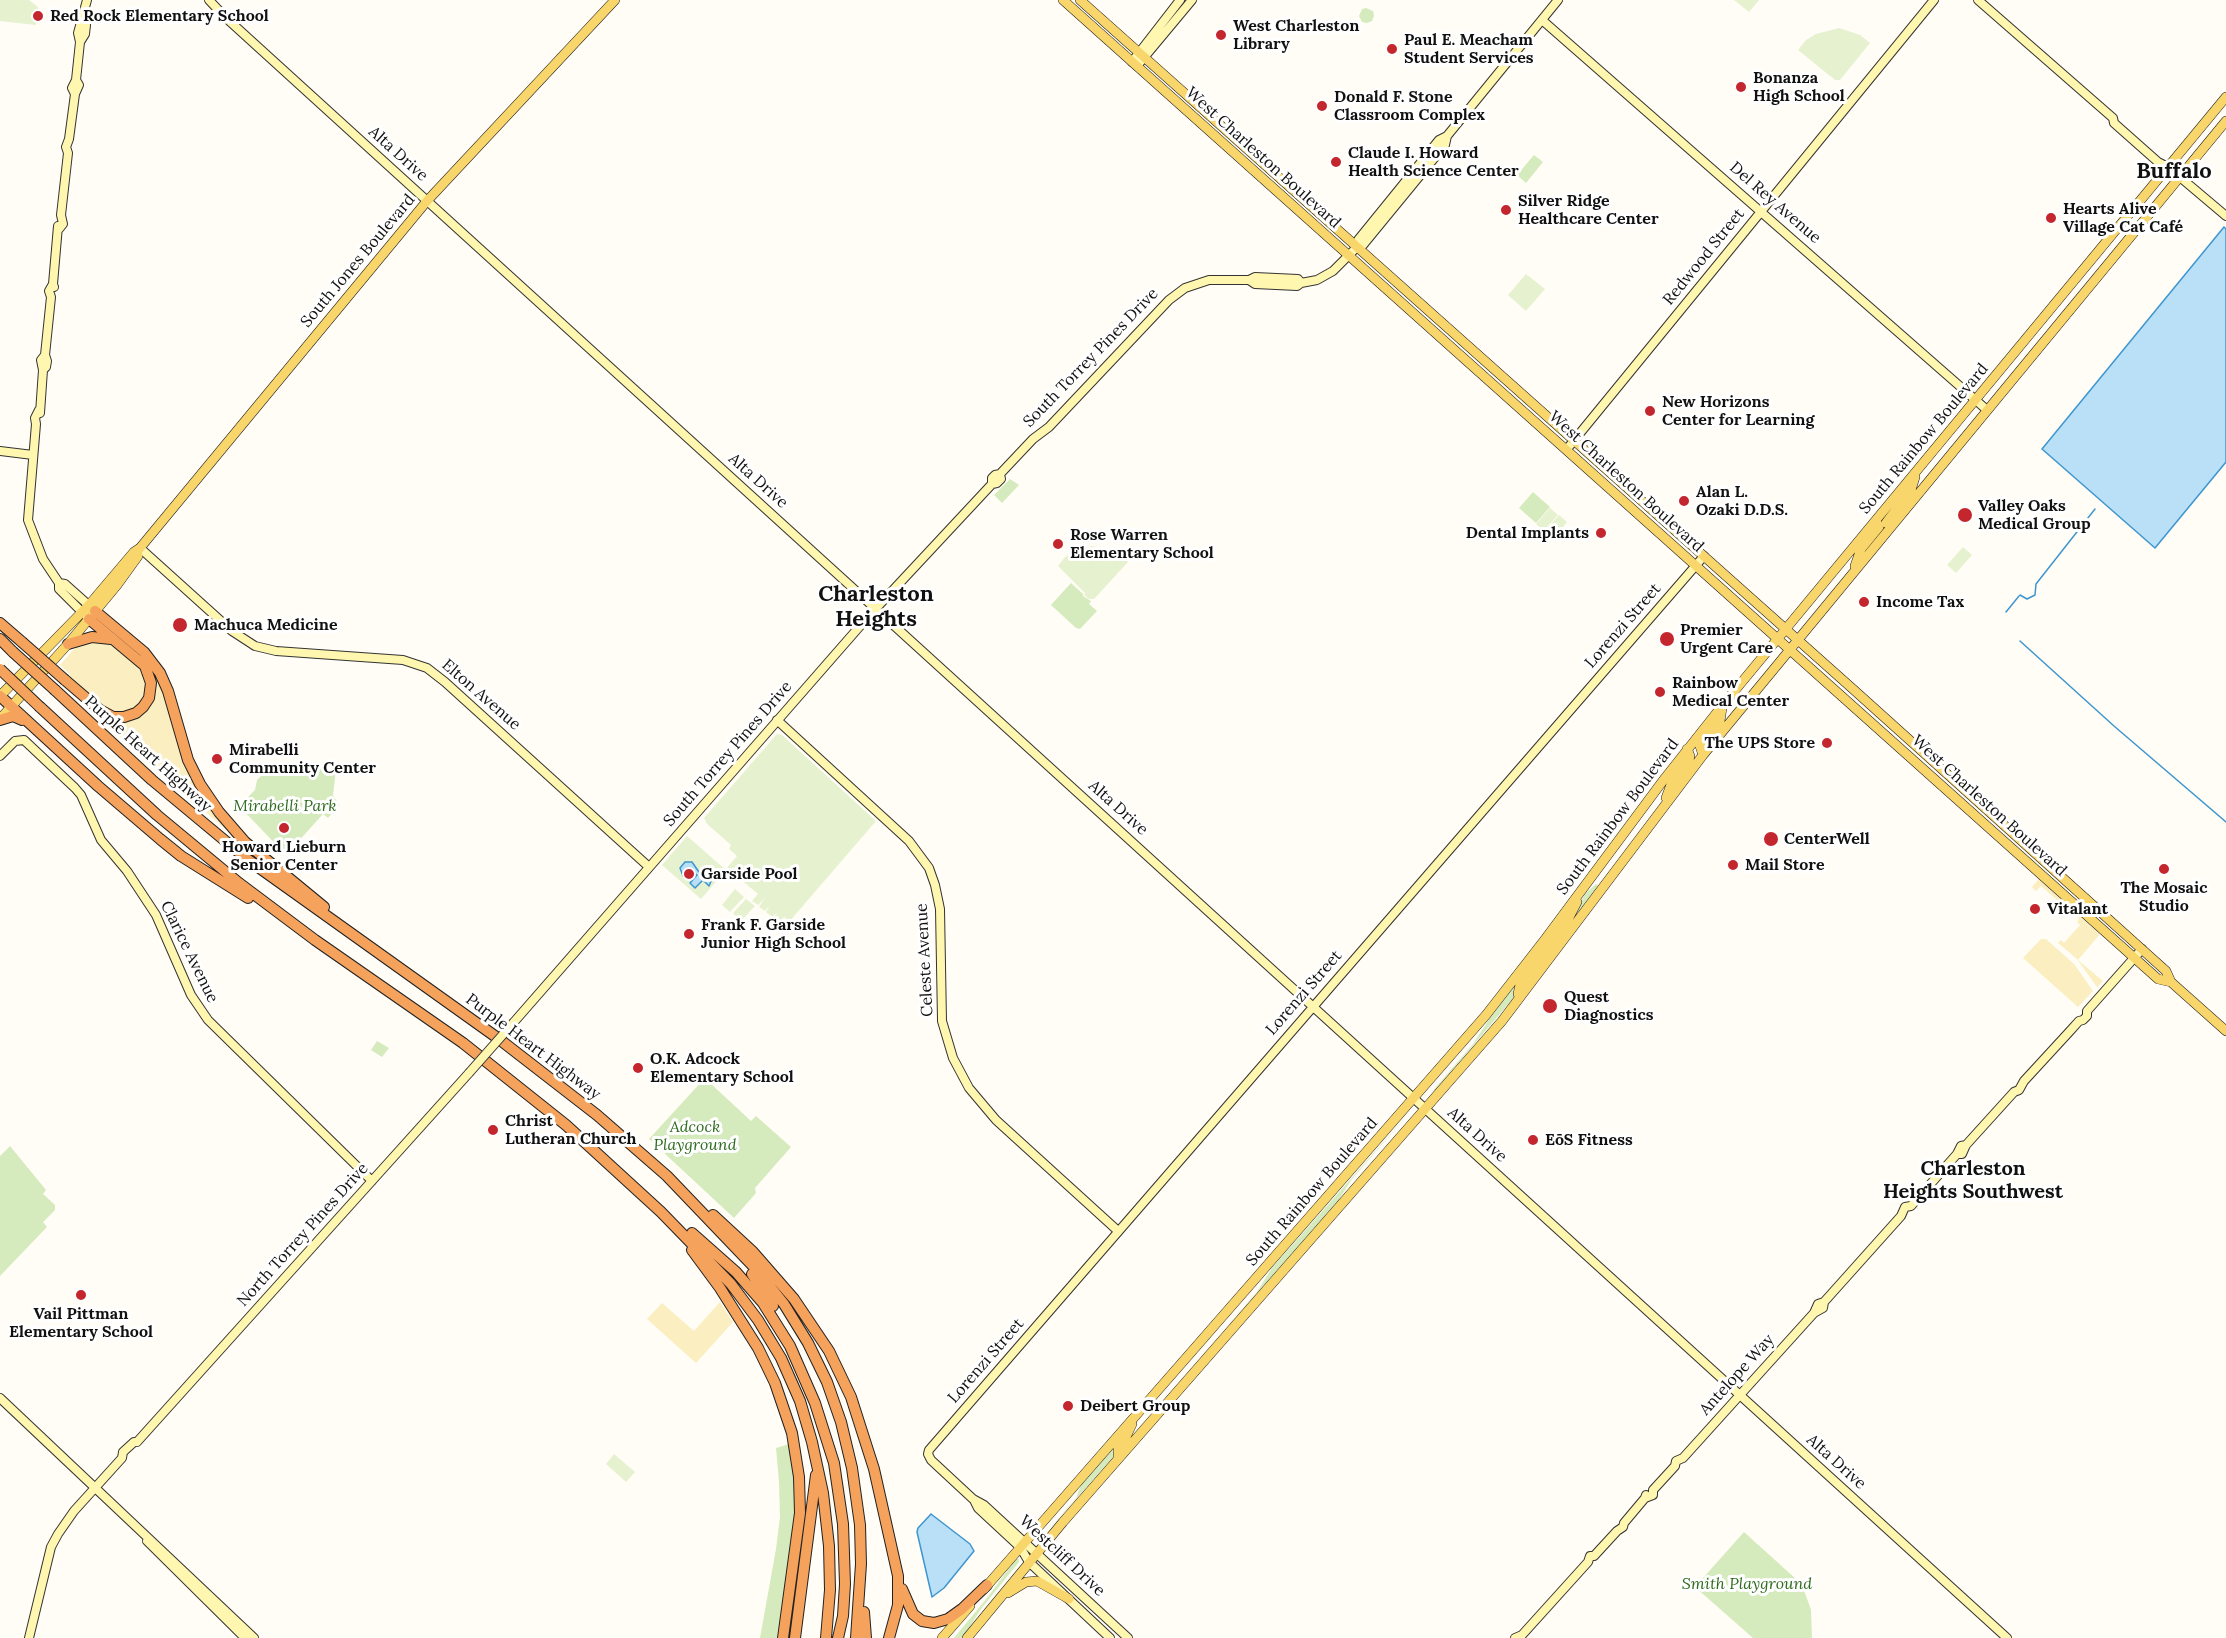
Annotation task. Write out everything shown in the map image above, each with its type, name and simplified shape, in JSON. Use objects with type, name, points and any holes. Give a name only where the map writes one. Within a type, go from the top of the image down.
[{"type":"highway","points":[[0,624],[108,715],[122,717],[139,711],[146,704],[150,694],[152,685],[150,675],[140,662],[117,642],[89,612]]},
{"type":"highway","points":[[89,612],[144,652],[158,670],[168,691],[179,735],[192,768],[210,800],[228,824],[252,849],[389,961]]},
{"type":"highway","points":[[68,644],[96,637],[117,642]]},
{"type":"highway","name":"Purple Heart Highway","points":[[0,639],[152,780],[206,826],[268,875],[555,1081],[667,1176],[756,1269],[784,1304],[812,1351],[827,1382],[841,1422],[855,1482],[860,1529],[861,1579],[856,1638]]},
{"type":"highway","points":[[0,669],[197,849],[315,940]]},
{"type":"highway","points":[[0,696],[111,798],[176,852],[315,940],[463,1043],[511,1080],[638,1190],[726,1277],[763,1327],[792,1383],[818,1463],[827,1519],[830,1563],[826,1638]]},
{"type":"highway","points":[[0,720],[13,716],[28,722]]},
{"type":"highway","points":[[667,1176],[758,1257],[794,1299],[829,1352],[851,1397],[868,1447],[897,1571],[911,1612],[919,1620],[930,1623],[948,1619],[969,1604],[987,1586]]},
{"type":"highway","points":[[638,1190],[729,1265],[763,1303],[802,1370],[834,1452],[845,1547],[844,1602],[838,1638]]},
{"type":"highway","points":[[662,1212],[715,1281],[747,1329],[771,1374],[787,1416],[797,1459],[800,1504],[783,1638]]},
{"type":"highway","points":[[717,1229],[750,1270],[794,1343],[815,1387],[845,1491],[851,1546],[851,1601],[845,1638]]},
{"type":"highway","points":[[796,1635],[818,1463]]},
{"type":"highway","points":[[889,1638],[898,1605],[897,1571]]},
{"type":"highway","points":[[861,1579],[866,1638]]},
{"type":"main road","name":"South Jones Boulevard","points":[[0,696],[89,612],[125,574],[138,556],[139,550],[427,201],[615,0]]},
{"type":"main road","name":"West Charleston Boulevard","points":[[1063,0],[2158,979],[2171,982]]},
{"type":"main road","name":"West Charleston Boulevard","points":[[1080,0],[2166,970],[2171,982],[2226,1031]]},
{"type":"main road","name":"South Rainbow Boulevard","points":[[942,1638],[1486,1015],[1687,749],[2226,97]]},
{"type":"main road","name":"South Rainbow Boulevard","points":[[967,1638],[1118,1459],[1426,1108],[1520,997],[1703,755],[2226,121]]},
{"type":"main road","points":[[2075,279],[2086,289]]},
{"type":"main road","points":[[2068,288],[2079,298]]},
{"type":"main road","points":[[1418,317],[1436,324],[1442,323]]},
{"type":"main road","points":[[1886,533],[1884,525],[1911,490],[1917,472]]},
{"type":"main road","points":[[1852,573],[1861,549],[1879,527],[1876,521]]},
{"type":"main road","name":"South Jones Boulevard","points":[[0,720],[68,644],[89,612]]},
{"type":"main road","points":[[1703,755],[1700,746],[1720,721],[1722,706]]},
{"type":"main road","points":[[1661,809],[1672,782],[1689,760],[1687,749]]},
{"type":"main road","points":[[1520,997],[1518,994],[1520,985],[1564,927],[1585,886]]},
{"type":"main road","points":[[1118,1459],[1118,1447],[1125,1439],[1138,1413]]},
{"type":"main road","points":[[999,1599],[1023,1583],[1033,1580],[1046,1584],[1069,1599]]},
{"type":"street","points":[[87,0],[83,20],[86,26],[85,34],[80,42],[76,80],[78,89],[75,94],[69,139],[72,144],[68,153],[61,215],[63,224],[59,229],[53,284],[55,293],[51,297],[45,355],[46,367],[43,370],[39,410],[40,419],[36,424],[29,510],[34,520],[31,525],[42,556],[59,583],[66,584],[89,612]]},
{"type":"street","name":"Alta Drive","points":[[209,0],[2007,1638]]},
{"type":"street","points":[[1142,55],[1180,0]]},
{"type":"street","points":[[1134,64],[1192,0]]},
{"type":"street","name":"South Torrey Pines Drive","points":[[1249,280],[1261,285],[1297,286],[1317,280],[1329,274],[1357,247],[1364,245],[1399,202],[1434,153],[1439,140],[1447,136],[1558,0]]},
{"type":"street","name":"Redwood Street","points":[[1567,449],[1934,0]]},
{"type":"street","points":[[1978,0],[2113,118],[2114,123],[2158,162],[2168,167],[2226,216]]},
{"type":"street","name":"Del Rey Avenue","points":[[1542,20],[1987,410]]},
{"type":"street","name":"South Torrey Pines Drive","points":[[1357,247],[1358,240],[1414,171],[1434,153]]},
{"type":"street","points":[[1399,202],[1399,196],[1410,182],[1414,171]]},
{"type":"street","name":"South Torrey Pines Drive","points":[[490,1049],[876,608],[992,484],[992,478],[1000,474],[1033,439],[1049,427],[1176,294],[1194,284],[1209,280],[1249,280],[1255,277],[1287,278],[1298,279],[1301,283]]},
{"type":"street","points":[[1261,285],[1283,282],[1287,278]]},
{"type":"street","points":[[0,451],[33,455]]},
{"type":"street","name":"Elton Avenue","points":[[139,550],[232,631],[255,646],[276,651],[403,660],[427,668],[649,867]]},
{"type":"street","name":"Lorenzi Street","points":[[928,1451],[1704,556]]},
{"type":"street","name":"Celeste Avenue","points":[[777,720],[909,841],[929,868],[940,909],[942,1021],[953,1058],[969,1088],[996,1120],[1118,1231]]},
{"type":"street","name":"Clarice Avenue","points":[[0,756],[15,741],[25,740],[75,788],[101,840],[127,872],[156,915],[191,995],[208,1020],[372,1181]]},
{"type":"street","name":"Antelope Way","points":[[1520,1637],[1617,1531],[1617,1526],[1624,1522],[1646,1498],[1653,1495],[1653,1490],[1675,1466],[1680,1465],[1683,1458],[1814,1313],[1822,1308],[1824,1302],[1901,1216],[1910,1211],[1911,1206],[1957,1155],[1961,1146],[1966,1145],[2014,1092],[2018,1082],[2024,1081],[2079,1021],[2087,1016],[2087,1011],[2142,949]]},
{"type":"street","name":"North Torrey Pines Drive","points":[[29,1638],[51,1547],[66,1521],[122,1458],[127,1457],[138,1445],[137,1442],[490,1049]]},
{"type":"street","points":[[0,1398],[254,1638]]},
{"type":"street","name":"Westcliff Drive","points":[[928,1451],[931,1460],[973,1499],[978,1508],[1022,1544],[1069,1599],[1110,1638]]},
{"type":"street","points":[[137,1529],[155,1552],[244,1638]]},
{"type":"street","name":"Westcliff Drive","points":[[1033,1558],[1094,1606],[1128,1638]]},
{"type":"street","points":[[1093,1623],[1090,1613],[1094,1606]]},
{"type":"green space","points":[[0,0],[29,0],[38,7],[36,25],[0,21]]},
{"type":"green space","points":[[1734,0],[1759,0],[1749,12]]},
{"type":"green space","points":[[1362,9],[1373,11],[1374,16],[1372,21],[1367,23],[1362,22],[1359,16]]},
{"type":"green space","points":[[1839,28],[1860,35],[1870,43],[1840,80],[1835,80],[1798,50],[1806,40],[1816,34]]},
{"type":"green space","points":[[1534,155],[1543,162],[1526,183],[1517,175]]},
{"type":"green space","points":[[1526,274],[1545,289],[1526,311],[1508,295]]},
{"type":"green space","points":[[1010,479],[1019,485],[1002,503],[994,495]]},
{"type":"green space","points":[[1533,492],[1550,507],[1536,523],[1519,508]]},
{"type":"green space","points":[[1550,508],[1558,515],[1544,531],[1536,524]]},
{"type":"green space","points":[[1559,515],[1567,522],[1553,539],[1545,531]]},
{"type":"green space","points":[[1092,546],[1113,550],[1128,562],[1094,599],[1089,599],[1058,566],[1074,551]]},
{"type":"green space","points":[[1963,547],[1972,555],[1956,573],[1947,565]]},
{"type":"green space","points":[[1071,583],[1091,601],[1089,604],[1097,611],[1080,629],[1051,605]]},
{"type":"green space","points":[[777,734],[782,735],[876,821],[789,922],[784,917],[778,923],[773,918],[778,912],[772,917],[766,912],[770,905],[765,911],[759,907],[764,899],[758,905],[752,901],[758,894],[727,868],[737,856],[729,849],[731,845],[707,824],[704,818]]},
{"type":"green space","name":"Mirabelli Park","points":[[287,767],[336,770],[333,795],[339,805],[328,818],[323,814],[286,855],[239,806],[255,790],[257,780],[262,775]]},
{"type":"green space","points":[[687,836],[726,870],[701,899],[662,865]]},
{"type":"green space","points":[[1596,884],[1598,886],[1524,984],[1575,915],[1585,894]]},
{"type":"green space","points":[[735,889],[744,897],[730,912],[722,905]]},
{"type":"green space","points":[[746,899],[755,906],[741,921],[733,913]]},
{"type":"green space","points":[[1524,974],[1516,995],[1431,1093],[1473,1044]]},
{"type":"green space","points":[[377,1041],[389,1048],[382,1057],[371,1050]]},
{"type":"green space","name":"Adcock Playground","points":[[703,1080],[709,1082],[751,1121],[756,1116],[791,1147],[755,1188],[756,1193],[734,1218],[649,1139]]},
{"type":"green space","points":[[1410,1112],[1352,1179],[1338,1201],[1211,1345],[1257,1292],[1272,1268]]},
{"type":"green space","points":[[10,1146],[46,1190],[43,1194],[55,1205],[55,1210],[43,1222],[47,1227],[0,1276],[0,1156]]},
{"type":"green space","points":[[1123,1437],[1114,1456],[1039,1540],[1076,1498],[1081,1485]]},
{"type":"green space","points":[[789,1444],[794,1474],[793,1536],[777,1638],[760,1638],[780,1517],[776,1448]]},
{"type":"green space","points":[[614,1454],[635,1472],[626,1482],[606,1464]]},
{"type":"green space","name":"Smith Playground","points":[[1744,1532],[1796,1579],[1805,1593],[1811,1610],[1812,1638],[1753,1638],[1695,1587]]},
{"type":"green space","points":[[1016,1559],[1019,1559],[1019,1562],[981,1609],[962,1638],[954,1638],[987,1598]]},
{"type":"sand","points":[[91,641],[110,642],[139,666],[146,678],[146,693],[133,709],[118,713],[108,710],[69,676],[70,674],[60,665],[77,646]]},
{"type":"sand","points":[[152,669],[163,690],[170,713],[231,834],[119,736],[126,725],[123,725],[117,734],[113,731],[116,726],[107,720],[126,721],[155,683]]},
{"type":"sand","points":[[2039,879],[2062,900],[2064,903],[2061,907],[2054,904],[2056,899],[2041,886],[2036,891],[2032,887]]},
{"type":"sand","points":[[2071,909],[2100,934],[2078,960],[2103,981],[2097,987],[2077,959],[2058,943],[2061,940],[2064,943],[2080,925],[2077,922],[2079,919],[2071,911],[2067,913]]},
{"type":"sand","points":[[2041,939],[2046,939],[2074,964],[2093,991],[2078,1007],[2023,958]]},
{"type":"sand","points":[[720,1302],[733,1322],[696,1363],[647,1319],[662,1303],[694,1331]]},
{"type":"water","points":[[2224,227],[2226,229],[2226,462],[2155,548],[2042,449]]},
{"type":"water","name":"Garside Pool","points":[[685,862],[692,862],[699,872],[706,875],[705,878],[712,879],[709,886],[703,880],[695,888],[690,883],[697,875],[688,878],[683,876],[680,868]]},
{"type":"water","points":[[931,1514],[970,1544],[974,1551],[944,1588],[932,1597],[917,1532]]},
{"type":"waterway","points":[[2020,595],[2027,599],[2035,595],[2036,584],[2095,509]]},
{"type":"waterway","points":[[2006,612],[2019,596]]},
{"type":"waterway","points":[[2020,641],[2114,726],[2226,822]]},
{"type":"place","name":"Red Rock Elementary School","points":[[38,16]]},
{"type":"place","name":"West Charleston Library","points":[[1221,35]]},
{"type":"place","name":"Paul E. Meacham Student Services","points":[[1392,49]]},
{"type":"place","name":"Bonanza High School","points":[[1741,87]]},
{"type":"place","name":"Donald F. Stone Classroom Complex","points":[[1322,106]]},
{"type":"place","name":"Claude I. Howard Health Science Center","points":[[1336,162]]},
{"type":"place","name":"Silver Ridge Healthcare Center","points":[[1506,210]]},
{"type":"place","name":"Hearts Alive Village Cat Café","points":[[2051,218]]},
{"type":"place","name":"New Horizons Center for Learning","points":[[1650,411]]},
{"type":"place","name":"Alan L. Ozaki D.D.S.","points":[[1684,501]]},
{"type":"place","name":"Valley Oaks Medical Group","points":[[1965,515]]},
{"type":"place","name":"Dental Implants","points":[[1601,533]]},
{"type":"place","name":"Rose Warren Elementary School","points":[[1058,544]]},
{"type":"place","name":"Income Tax","points":[[1864,602]]},
{"type":"place","name":"Machuca Medicine","points":[[180,625]]},
{"type":"place","name":"Premier Urgent Care","points":[[1667,639]]},
{"type":"place","name":"Rainbow Medical Center","points":[[1660,692]]},
{"type":"place","name":"The UPS Store","points":[[1827,743]]},
{"type":"place","name":"Mirabelli Community Center","points":[[217,759]]},
{"type":"place","name":"Howard Lieburn Senior Center","points":[[284,828]]},
{"type":"place","name":"CenterWell","points":[[1771,839]]},
{"type":"place","name":"Mail Store","points":[[1733,865]]},
{"type":"place","name":"The Mosaic Studio","points":[[2164,869]]},
{"type":"place","name":"Garside Pool","points":[[689,874]]},
{"type":"place","name":"Vitalant","points":[[2035,909]]},
{"type":"place","name":"Frank F. Garside Junior High School","points":[[689,934]]},
{"type":"place","name":"Quest Diagnostics","points":[[1550,1006]]},
{"type":"place","name":"O.K. Adcock Elementary School","points":[[638,1068]]},
{"type":"place","name":"Christ Lutheran Church","points":[[493,1130]]},
{"type":"place","name":"EōS Fitness","points":[[1533,1140]]},
{"type":"place","name":"Vail Pittman Elementary School","points":[[81,1295]]},
{"type":"place","name":"Deibert Group","points":[[1068,1406]]},
{"type":"district","name":"Buffalo","points":[[2174,172]]},
{"type":"district","name":"Charleston Heights","points":[[876,608]]},
{"type":"district","name":"Charleston Heights Southwest","points":[[1973,1180]]}]
